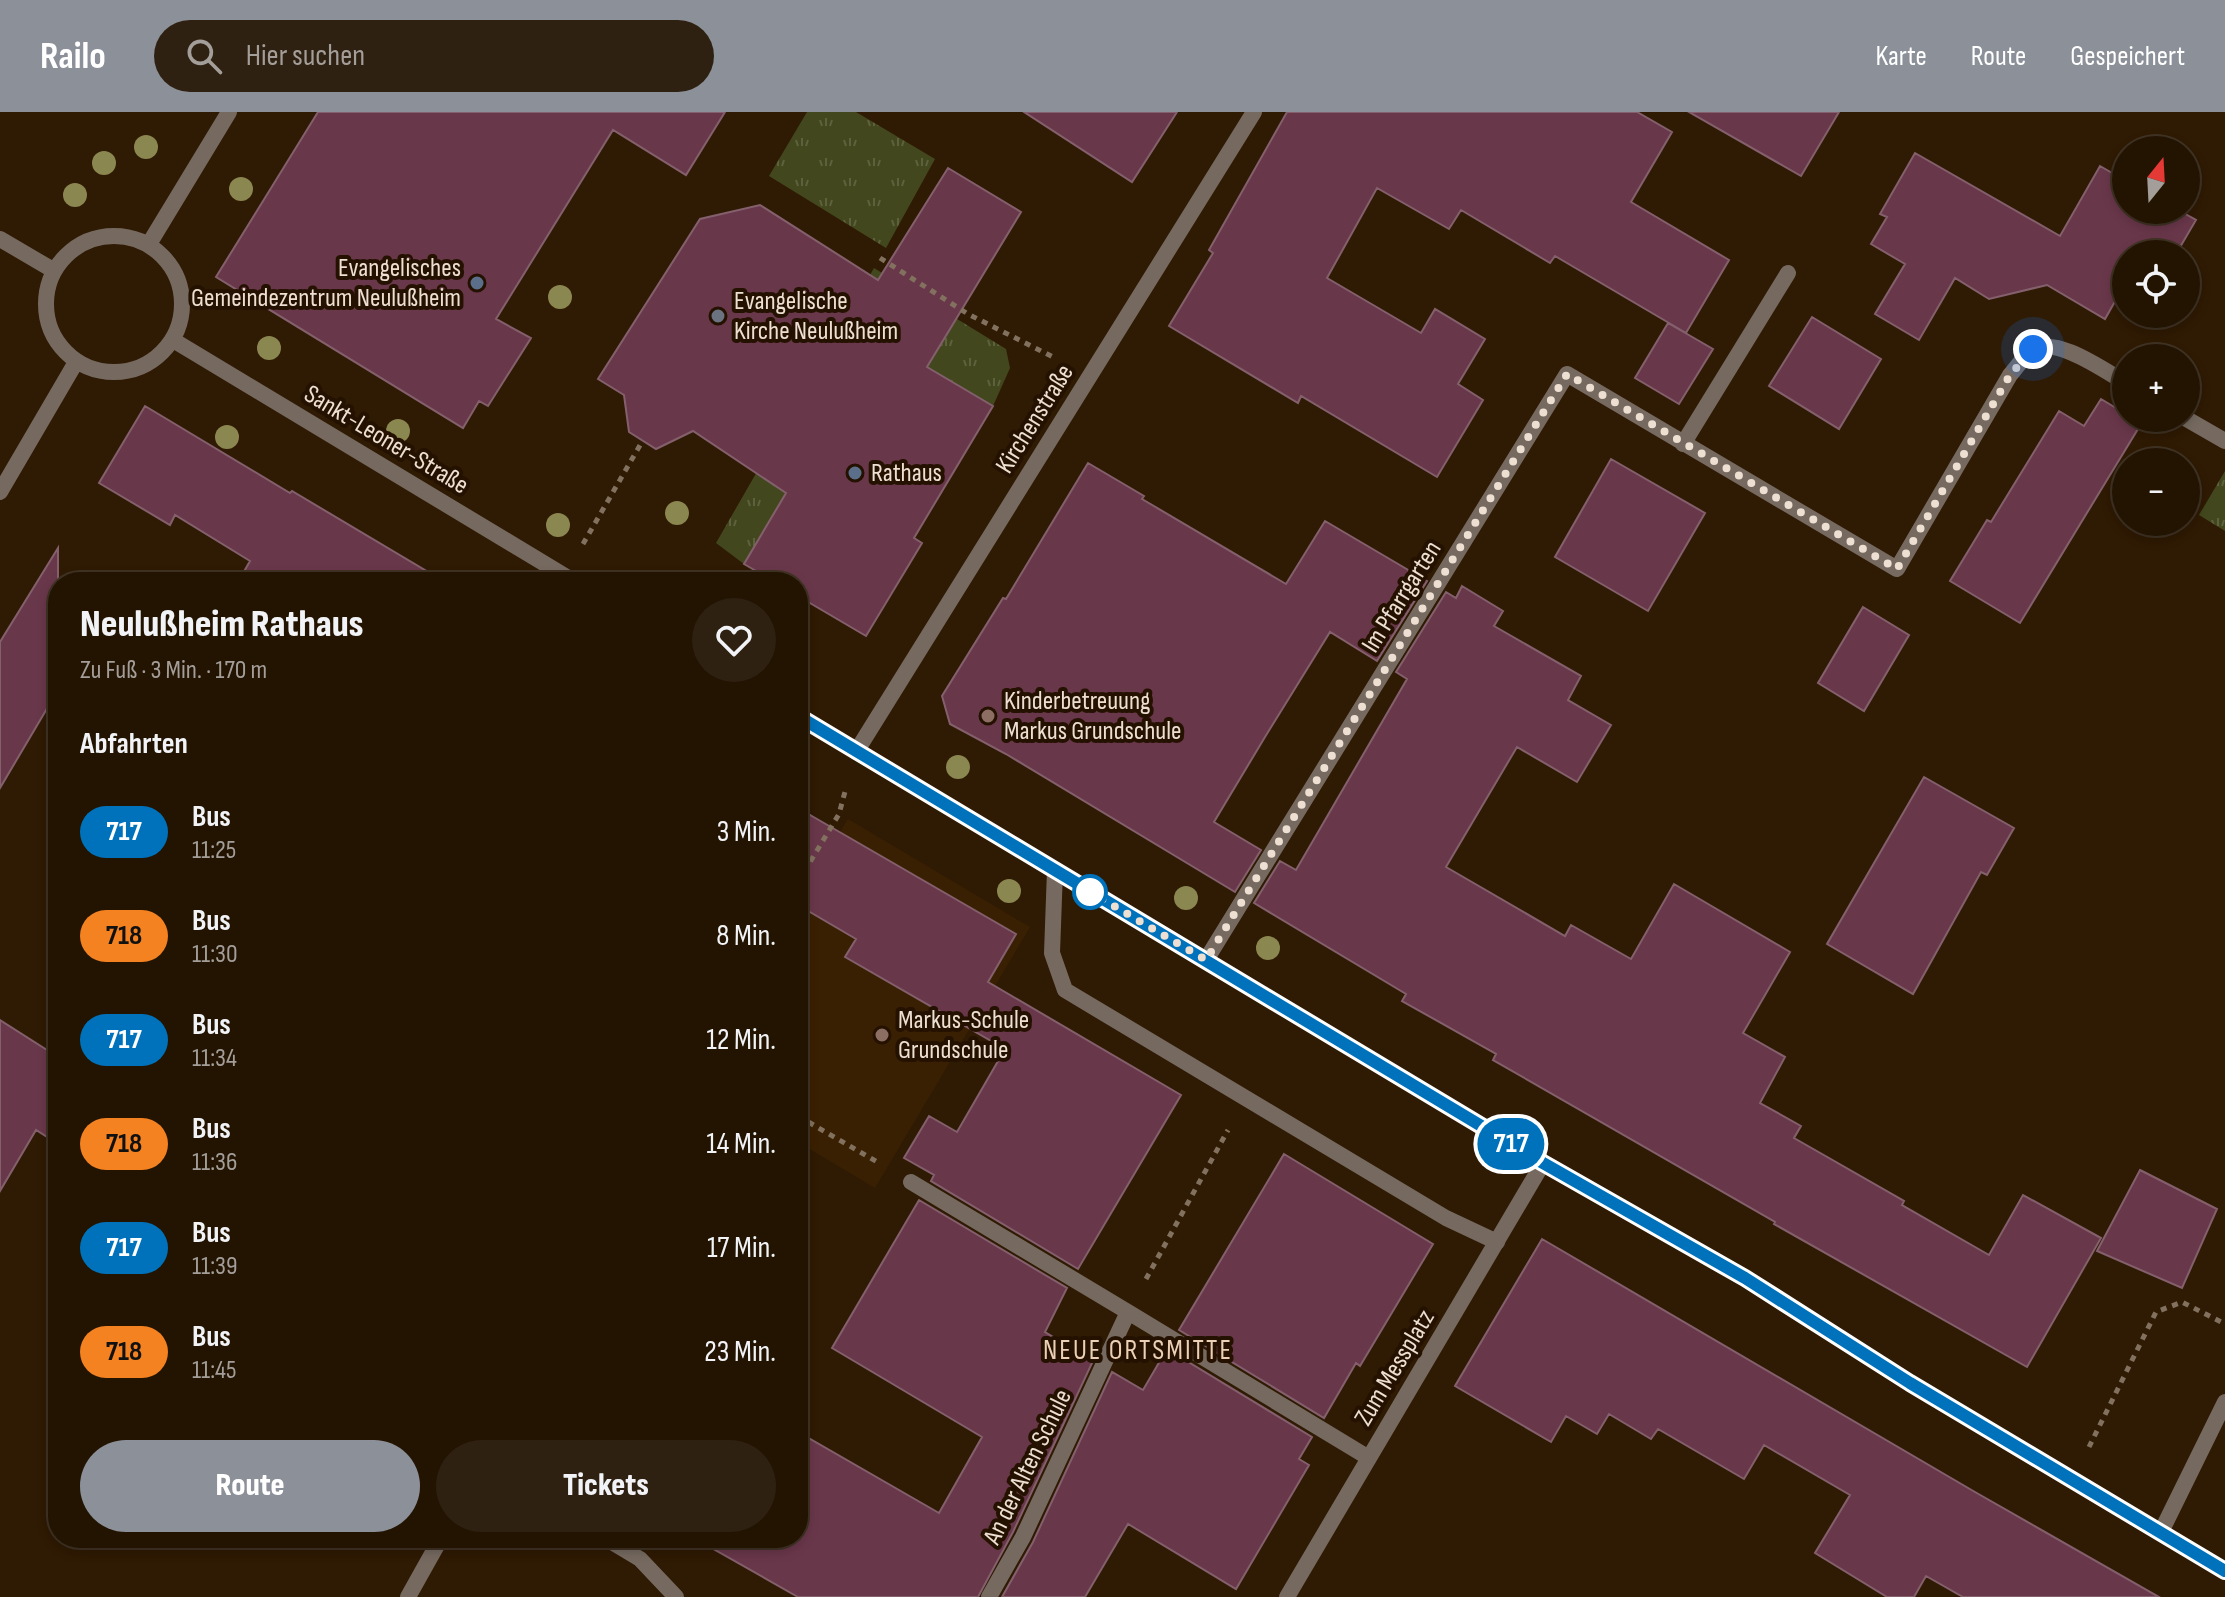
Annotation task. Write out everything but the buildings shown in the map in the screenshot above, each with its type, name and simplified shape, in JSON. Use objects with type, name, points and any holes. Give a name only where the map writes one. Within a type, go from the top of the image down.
[{"type":"street","points":[[149,244],[229,112]]},
{"type":"street","name":"Kirchenstraße","points":[[856,752],[1254,112]]},
{"type":"street","points":[[123,235],[149,244],[166,258],[177,277],[182,298],[181,320],[173,340],[159,356],[139,368],[118,372],[96,370],[76,362],[57,343],[47,320],[45,294],[53,270],[71,249],[96,237],[123,235]]},
{"type":"street","points":[[0,239],[53,270]]},
{"type":"street","points":[[1683,444],[1788,273]]},
{"type":"street","name":"Sankt-Leoner-Straße","points":[[173,340],[558,572]]},
{"type":"street","name":"Im Pfarrgarten","points":[[1206,960],[1567,374],[1897,569],[2010,375],[2033,349],[2048,345],[2066,350],[2112,375]]},
{"type":"street","points":[[0,492],[76,362]]},
{"type":"street","points":[[2200,427],[2225,441]]},
{"type":"street","points":[[808,722],[1543,1163],[1745,1278],[1910,1383],[2225,1571]]},
{"type":"street","points":[[1055,870],[1052,953],[1065,990],[1446,1218],[1497,1242]]},
{"type":"street","name":"Zum Messplatz","points":[[1287,1597],[1543,1163]]},
{"type":"street","points":[[911,1182],[1369,1458]]},
{"type":"street","name":"An der Alten Schule","points":[[989,1597],[1023,1537],[1128,1312]]},
{"type":"street","points":[[2161,1532],[2225,1402]]},
{"type":"street","points":[[408,1597],[435,1548]]},
{"type":"street","points":[[622,1548],[640,1559],[676,1597]]},
{"type":"path","points":[[880,258],[968,314],[1038,347],[1088,379]]},
{"type":"path","points":[[574,572],[643,440]]},
{"type":"path","points":[[808,865],[839,814],[856,752]]},
{"type":"path","points":[[1128,1312],[1246,1098]]},
{"type":"path","points":[[808,1122],[911,1182]]},
{"type":"path","points":[[2072,1480],[2156,1312],[2182,1302],[2225,1324]]},
{"type":"shaded area","name":"Markus-Schule Grundschule","points":[[848,819],[1030,927],[875,1188],[808,1148],[808,885]]},
{"type":"green space","points":[[807,112],[856,112],[935,159],[886,248],[769,176]]},
{"type":"green space","points":[[874,268],[1006,349],[1010,368],[993,406],[873,335],[818,440],[744,564],[716,543]]},
{"type":"green space","points":[[2225,471],[2225,531],[2200,513]]},
{"type":"bus line","name":"717","points":[[808,722],[1543,1163],[1745,1278],[1910,1383],[2225,1571]]},
{"type":"place","name":"Evangelisches Gemeindezentrum Neulußheim","points":[[477,283]]},
{"type":"place","name":"Evangelische Kirche Neulußheim","points":[[718,316]]},
{"type":"place","name":"Rathaus","points":[[855,473]]},
{"type":"place","name":"Kinderbetreuung Markus Grundschule","points":[[988,716]]},
{"type":"place","name":"Markus-Schule Grundschule","points":[[882,1035]]},
{"type":"district","name":"NEUE ORTSMITTE","points":[[1138,1350]]},
{"type":"route","points":[[1090,892],[1206,960],[1567,374],[1897,569],[2010,375],[2033,349]]}]
